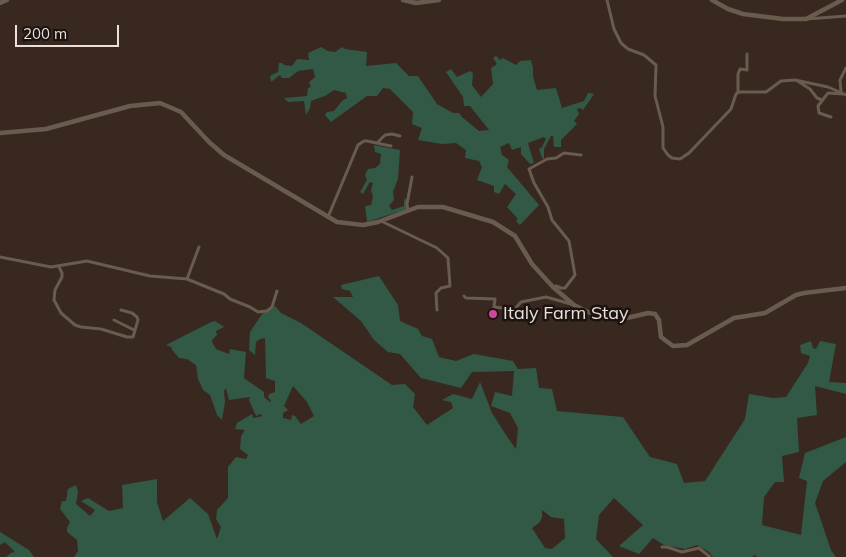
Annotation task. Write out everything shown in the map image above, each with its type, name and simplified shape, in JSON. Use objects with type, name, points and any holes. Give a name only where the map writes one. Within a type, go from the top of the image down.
[{"type":"street","points":[[0,3],[7,0]]},
{"type":"street","points":[[403,0],[416,4],[439,0]]},
{"type":"street","points":[[607,0],[614,29],[621,43],[628,49],[651,59],[656,65],[656,101],[663,127],[663,148],[668,156],[680,160],[690,153],[731,109],[738,92],[738,74],[740,69],[747,70],[747,54]]},
{"type":"street","points":[[712,0],[742,14],[783,19],[846,16]]},
{"type":"street","points":[[806,19],[842,0]]},
{"type":"street","points":[[844,94],[840,80],[846,68]]},
{"type":"street","points":[[738,92],[766,92],[781,81],[795,80],[828,87],[844,94]]},
{"type":"street","points":[[795,80],[810,89],[822,100]]},
{"type":"street","points":[[831,118],[821,115],[818,111],[818,106],[830,92],[844,94]]},
{"type":"street","points":[[0,133],[46,128],[130,106],[160,103],[181,112],[224,155],[337,222],[363,225],[418,207],[443,207],[493,222],[515,236],[532,264],[553,287],[574,305]]},
{"type":"street","points":[[376,143],[386,135],[400,136]]},
{"type":"street","points":[[328,218],[358,145],[364,141],[391,146]]},
{"type":"street","points":[[553,287],[565,288],[575,275],[569,241],[552,220],[548,207],[534,183],[529,169],[547,158],[556,158],[564,153],[581,155]]},
{"type":"street","points":[[408,210],[412,177]]},
{"type":"street","points":[[380,221],[438,248],[448,258],[450,286],[441,288],[436,293],[437,310]]},
{"type":"street","points":[[188,279],[199,247]]},
{"type":"street","points":[[0,257],[51,267],[87,261],[150,276],[188,279],[224,294],[230,299],[258,312],[267,311],[272,306],[276,291]]},
{"type":"street","points":[[59,267],[62,278],[54,290],[54,300],[58,309],[70,322],[81,327],[101,329],[133,337],[137,317],[132,313],[121,310]]},
{"type":"street","points":[[494,307],[515,309],[521,302],[546,297],[574,305],[588,312],[617,318],[627,318],[648,313],[655,314],[659,320],[661,337],[672,346],[687,345],[734,318],[765,312],[796,295],[846,288]]},
{"type":"street","points":[[464,296],[466,298],[495,299],[493,314]]},
{"type":"street","points":[[114,320],[134,330]]},
{"type":"street","points":[[662,547],[682,552],[698,548],[710,557]]},
{"type":"green space","points":[[321,47],[335,52],[342,47],[367,52],[366,66],[396,63],[409,76],[418,76],[437,104],[453,113],[459,113],[479,131],[489,130],[470,106],[464,106],[463,97],[446,72],[451,69],[457,77],[470,71],[473,73],[472,85],[481,97],[493,84],[491,68],[497,64],[493,58],[496,56],[500,60],[503,58],[516,65],[520,61],[531,60],[537,90],[556,88],[562,108],[584,101],[588,93],[594,94],[583,110],[577,109],[579,114],[574,121],[577,124],[561,140],[561,147],[554,147],[553,136],[551,136],[544,149],[544,159],[539,149],[546,139],[544,137],[528,143],[534,163],[530,164],[521,154],[521,147],[512,150],[509,143],[500,147],[502,155],[509,160],[507,167],[539,205],[520,225],[516,221],[518,219],[507,207],[516,194],[505,184],[499,194],[494,192],[494,186],[477,180],[482,167],[479,161],[465,158],[466,150],[456,143],[442,144],[418,140],[422,128],[412,124],[413,112],[390,89],[383,88],[377,96],[367,96],[331,122],[325,115],[327,112],[334,111],[347,98],[346,93],[334,90],[325,96],[311,101],[306,115],[304,101],[288,102],[284,98],[307,96],[308,88],[311,87],[309,82],[315,77],[313,69],[298,71],[289,78],[282,78],[280,75],[271,82],[270,76],[278,72],[279,63],[292,66],[297,59],[309,60],[308,53]]},
{"type":"green space","points":[[374,145],[400,150],[398,179],[393,192],[394,200],[389,206],[392,210],[404,206],[406,198],[407,209],[367,222],[365,206],[371,205],[373,183],[370,182],[363,194],[360,192],[367,180],[365,175],[368,169],[375,168],[380,164],[381,154],[375,152]]},
{"type":"green space","points":[[379,276],[398,305],[400,321],[418,329],[422,336],[432,339],[439,357],[456,361],[474,354],[513,361],[518,369],[536,368],[539,388],[552,389],[557,411],[623,417],[650,457],[677,464],[684,483],[705,481],[745,419],[749,394],[773,398],[786,397],[808,363],[810,356],[801,353],[800,345],[811,341],[813,348],[816,349],[820,341],[836,344],[829,382],[846,383],[846,394],[815,386],[817,415],[797,418],[799,452],[782,456],[784,482],[775,482],[764,497],[762,525],[801,535],[807,481],[799,478],[805,453],[846,437],[846,462],[823,481],[815,503],[831,550],[836,557],[757,557],[755,555],[752,557],[713,557],[709,552],[697,545],[685,549],[664,545],[653,538],[639,554],[619,546],[643,525],[614,498],[599,515],[596,539],[613,557],[74,557],[78,551],[77,540],[67,532],[70,522],[60,509],[62,501],[66,501],[68,489],[76,485],[78,492],[76,504],[90,516],[95,510],[81,501],[88,498],[109,511],[123,508],[122,485],[157,479],[157,502],[163,521],[190,498],[208,514],[217,539],[221,527],[216,519],[217,510],[228,498],[228,467],[236,457],[246,459],[248,455],[240,449],[241,436],[245,430],[235,429],[237,423],[252,414],[253,418],[263,416],[260,414],[256,416],[249,400],[250,397],[229,400],[226,388],[224,391],[225,402],[222,420],[217,415],[210,395],[203,390],[198,379],[196,365],[187,359],[179,358],[171,347],[166,345],[215,321],[224,327],[216,331],[217,335],[212,340],[216,349],[229,354],[230,349],[246,352],[244,378],[264,392],[264,397],[270,402],[268,397],[269,394],[275,392],[275,381],[266,378],[265,338],[256,342],[255,355],[249,350],[250,332],[262,314],[275,306],[281,313],[301,323],[392,385],[405,384],[415,394],[413,407],[427,425],[453,408],[451,402],[442,400],[453,394],[472,399],[480,382],[492,413],[516,449],[518,428],[510,413],[491,406],[495,392],[512,396],[514,371],[472,372],[461,388],[421,378],[400,354],[388,352],[374,340],[361,321],[333,297],[353,297],[350,291],[342,289],[341,285]],"holes":[[[293,386],[307,402],[314,416],[301,424],[295,416],[292,415],[291,420],[283,418],[283,413],[288,410],[284,406]],[[542,510],[551,517],[564,519],[565,538],[552,549],[545,548],[532,528],[540,522]]]},
{"type":"green space","points":[[0,532],[29,550],[34,557],[6,557],[15,552],[5,542],[0,545]]},
{"type":"place","name":"Italy Farm Stay","points":[[493,314]]}]
